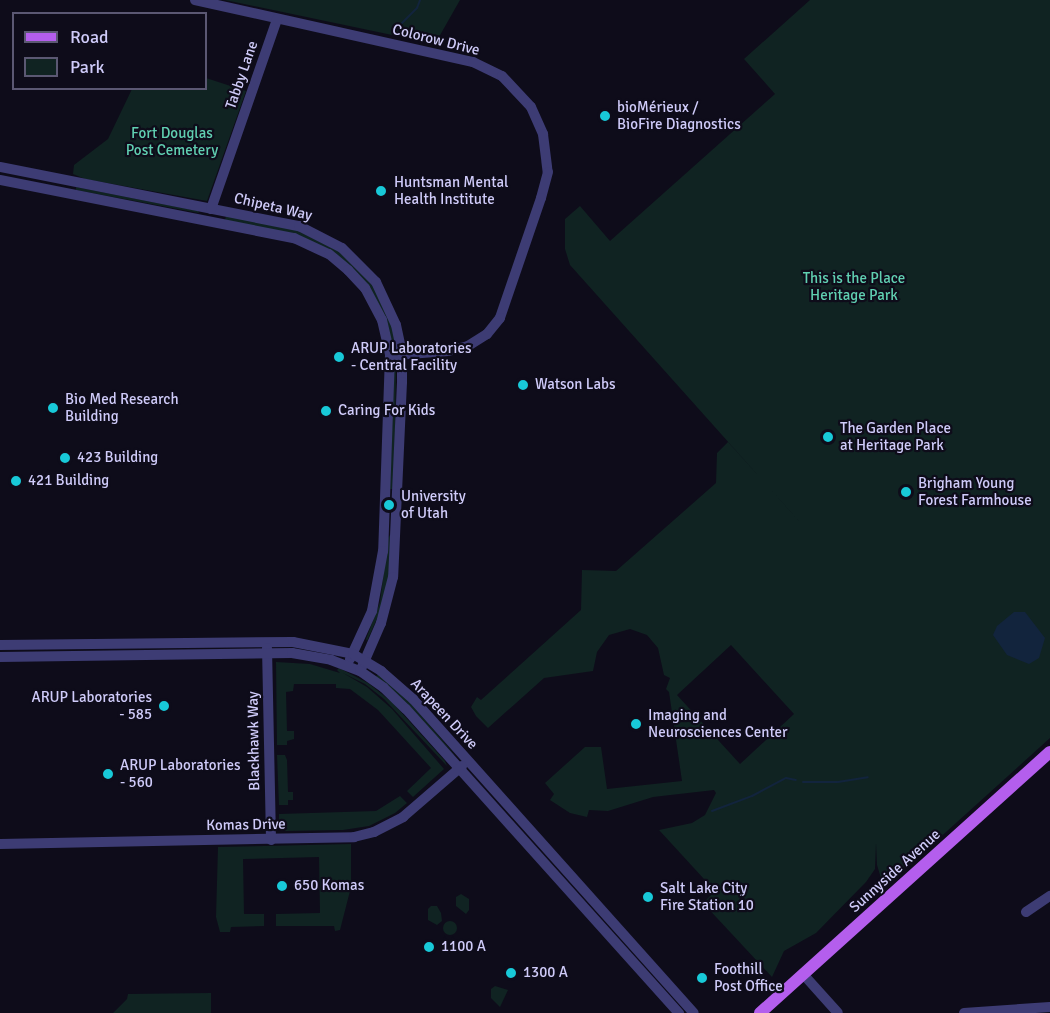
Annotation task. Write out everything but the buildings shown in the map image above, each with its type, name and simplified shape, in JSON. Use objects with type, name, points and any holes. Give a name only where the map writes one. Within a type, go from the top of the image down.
[{"type":"main road","name":"Sunnyside Avenue","points":[[760,1013],[1050,753]]},
{"type":"street","name":"Colorow Drive","points":[[195,0],[473,63],[495,72],[513,86],[526,100],[538,121],[547,160],[545,185],[500,318],[487,334],[468,346],[448,351],[390,355]]},
{"type":"street","name":"Tabby Lane","points":[[211,208],[277,19]]},
{"type":"street","name":"Chipeta Way","points":[[0,167],[299,226],[342,248],[369,273],[382,292],[396,325],[402,354],[393,577],[383,617],[360,671]]},
{"type":"street","name":"Chipeta Way","points":[[0,180],[285,236],[312,245],[339,262],[365,288],[382,320],[390,355],[382,566],[372,611],[346,666]]},
{"type":"street","name":"Arapeen Drive","points":[[0,657],[266,647],[308,643],[353,654],[414,699],[694,1013]]},
{"type":"street","name":"Arapeen Drive","points":[[0,645],[266,647],[316,656],[360,671],[384,688],[406,709],[679,1013]]},
{"type":"street","name":"Blackhawk Way","points":[[266,647],[270,840]]},
{"type":"street","name":"Komas Drive","points":[[0,844],[347,838],[374,832],[409,812],[467,761]]},
{"type":"street","points":[[1026,912],[1050,896]]},
{"type":"street","points":[[803,974],[838,1013]]},
{"type":"street","points":[[968,1012],[1050,1007]]},
{"type":"green space","points":[[225,0],[460,0],[435,44]]},
{"type":"green space","name":"This is the Place Heritage Park","points":[[810,0],[1050,0],[1050,738],[884,888],[877,865],[876,843],[875,869],[866,882],[816,933],[784,951],[772,977],[703,903],[715,891],[659,830],[692,823],[705,815],[716,793],[714,790],[653,797],[608,811],[589,810],[587,817],[570,813],[550,800],[554,794],[545,783],[585,747],[601,747],[607,789],[682,781],[669,692],[666,689],[670,678],[664,675],[658,648],[647,635],[630,629],[609,635],[597,652],[593,671],[544,678],[488,728],[471,707],[477,697],[481,700],[581,610],[582,570],[616,571],[716,483],[717,453],[728,442],[807,530],[570,265],[565,249],[565,219],[580,206],[610,241],[775,94],[744,59]],"holes":[[[731,645],[794,714],[740,764],[677,695]]]},
{"type":"green space","name":"Fort Douglas Post Cemetery","points":[[207,78],[246,91],[207,201],[85,179],[73,174],[74,165],[108,139],[132,90],[207,90]]},
{"type":"green space","points":[[76,187],[198,211],[199,213],[76,190]]},
{"type":"green space","points":[[226,216],[296,230],[342,253],[356,265],[377,291],[393,326],[395,341],[392,341],[342,259],[225,220]]},
{"type":"green space","points":[[396,368],[394,489],[390,489],[394,371]]},
{"type":"green space","points":[[390,535],[391,572],[384,603],[367,641],[380,602]]},
{"type":"green space","points":[[276,662],[310,664],[340,673],[337,670],[339,668],[368,683],[392,702],[447,766],[384,699],[365,684],[343,673],[367,687],[392,709],[444,769],[413,797],[407,791],[431,768],[378,710],[350,689],[336,688],[336,684],[294,684],[293,691],[286,692],[287,731],[294,731],[294,739],[287,741],[287,745],[277,745]]},
{"type":"green space","points":[[379,674],[401,692],[456,756],[375,677]]},
{"type":"green space","points":[[277,755],[285,755],[287,760],[288,792],[293,792],[293,800],[288,800],[288,805],[279,805]]},
{"type":"green space","points":[[400,796],[407,803],[395,813],[369,826],[343,830],[286,831],[279,827],[279,814],[376,811]]},
{"type":"green space","points":[[351,844],[351,887],[340,930],[335,931],[334,926],[276,926],[276,914],[320,913],[319,857],[243,859],[244,914],[264,914],[264,926],[231,927],[230,932],[220,932],[216,917],[218,847]]},
{"type":"green space","points":[[461,894],[469,899],[469,910],[466,914],[456,906],[456,897]]},
{"type":"green space","points":[[431,906],[437,906],[441,913],[442,921],[437,925],[428,920],[428,909]]},
{"type":"green space","points":[[450,921],[455,923],[457,928],[455,933],[450,935],[445,933],[443,928],[445,923]]},
{"type":"green space","points":[[495,986],[508,990],[500,1007],[491,998],[491,989]]},
{"type":"green space","points":[[211,993],[211,1013],[113,1013],[127,999],[128,994]]},
{"type":"water","points":[[1014,612],[1025,612],[1045,638],[1039,658],[1029,664],[1007,655],[993,635],[997,626]]},
{"type":"waterway","points":[[400,25],[417,8],[420,0]]},
{"type":"waterway","points":[[803,782],[838,782],[868,777]]},
{"type":"waterway","points":[[712,811],[752,796],[786,778],[796,780]]},
{"type":"place","name":"bioMérieux / BioFire Diagnostics","points":[[605,116]]},
{"type":"place","name":"Huntsman Mental Health Institute","points":[[381,191]]},
{"type":"place","name":"ARUP Laboratories - Central Facility","points":[[339,357]]},
{"type":"place","name":"Watson Labs","points":[[523,385]]},
{"type":"place","name":"Bio Med Research Building","points":[[53,408]]},
{"type":"place","name":"Caring For Kids","points":[[326,411]]},
{"type":"place","name":"The Garden Place at Heritage Park","points":[[828,437]]},
{"type":"place","name":"423 Building","points":[[65,458]]},
{"type":"place","name":"421 Building","points":[[16,481]]},
{"type":"place","name":"Brigham Young Forest Farmhouse","points":[[906,492]]},
{"type":"place","name":"University of Utah","points":[[389,505]]},
{"type":"place","name":"ARUP Laboratories - 585","points":[[164,706]]},
{"type":"place","name":"Imaging and Neurosciences Center","points":[[636,724]]},
{"type":"place","name":"ARUP Laboratories - 560","points":[[108,774]]},
{"type":"place","name":"650 Komas","points":[[282,886]]},
{"type":"place","name":"Salt Lake City Fire Station 10","points":[[648,897]]},
{"type":"place","name":"1100 A","points":[[429,947]]},
{"type":"place","name":"1300 A","points":[[511,973]]},
{"type":"place","name":"Foothill Post Office","points":[[702,978]]}]
